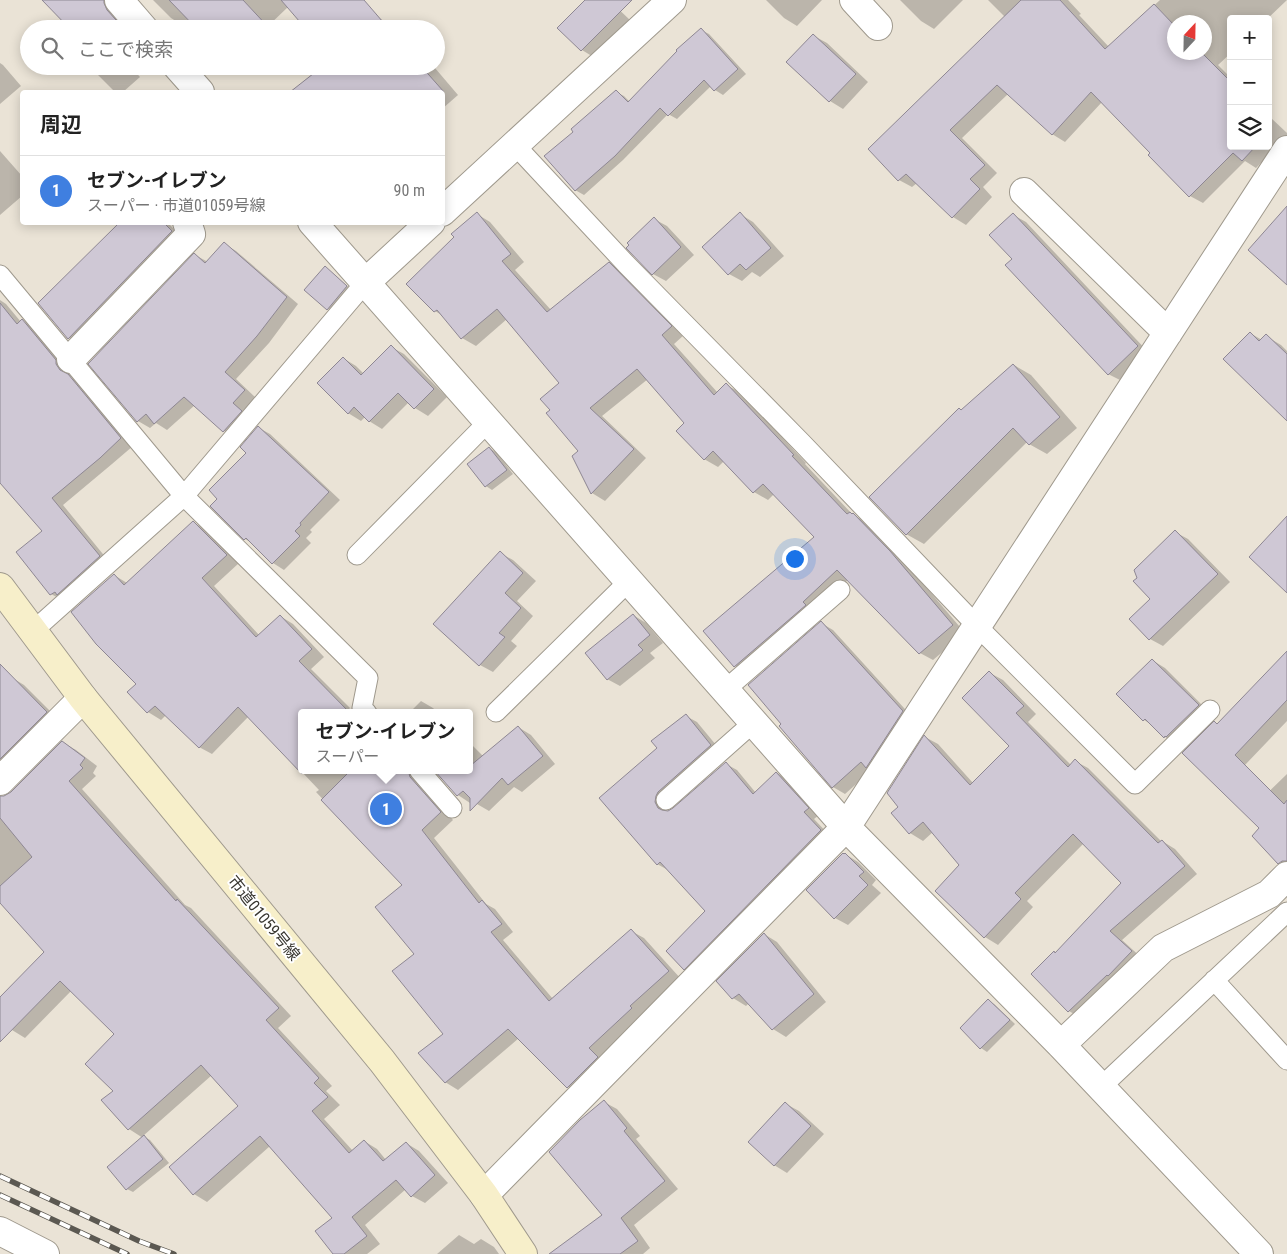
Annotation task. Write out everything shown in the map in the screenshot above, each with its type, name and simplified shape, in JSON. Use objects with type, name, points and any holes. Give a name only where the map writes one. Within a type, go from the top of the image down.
[{"type":"street","points":[[120,0],[137,20]]},
{"type":"street","points":[[445,209],[672,0]]},
{"type":"street","points":[[854,0],[878,26]]},
{"type":"street","points":[[185,75],[198,90]]},
{"type":"street","points":[[484,1195],[846,827],[1287,150]]},
{"type":"street","points":[[1024,192],[1168,333]]},
{"type":"street","points":[[71,359],[191,234],[188,225]]},
{"type":"street","points":[[315,225],[846,827],[1061,1045],[1259,1254]]},
{"type":"street","points":[[365,283],[428,225]]},
{"type":"street","name":"市道01059号線","points":[[0,587],[83,698],[382,1062],[484,1195],[522,1254]]},
{"type":"street","points":[[0,781],[83,698]]},
{"type":"street","points":[[1061,1045],[1163,948],[1269,894],[1287,876]]},
{"type":"street","points":[[0,1231],[45,1254]]},
{"type":"lane","points":[[515,145],[626,264],[802,443],[977,626],[1135,784],[1210,710]]},
{"type":"lane","points":[[0,275],[184,496],[368,678],[363,709]]},
{"type":"lane","points":[[33,631],[184,496],[365,283]]},
{"type":"lane","points":[[357,555],[488,422]]},
{"type":"lane","points":[[496,712],[629,581]]},
{"type":"lane","points":[[725,690],[840,590]]},
{"type":"lane","points":[[666,800],[754,722]]},
{"type":"lane","points":[[422,774],[452,808]]},
{"type":"lane","points":[[1101,1087],[1287,912]]},
{"type":"lane","points":[[1214,980],[1287,1060]]},
{"type":"building","points":[[42,0],[104,0],[107,10],[116,20],[61,20]]},
{"type":"building","points":[[169,0],[243,0],[262,20],[188,20]]},
{"type":"building","points":[[281,0],[364,0],[381,20],[298,20]]},
{"type":"building","points":[[585,0],[632,0],[581,51],[557,28]]},
{"type":"building","points":[[1021,0],[1060,0],[1105,49],[1154,4],[1167,18],[1167,60],[1209,60],[1227,78],[1227,150],[1252,150],[1242,161],[1233,153],[1189,197],[1148,155],[1150,153],[1091,92],[1052,135],[997,85],[950,130],[985,165],[970,179],[980,189],[952,218],[906,174],[898,181],[868,149]]},
{"type":"building","points":[[701,28],[738,69],[714,91],[704,80],[668,116],[660,108],[615,156],[575,191],[544,156],[573,132],[571,129],[616,90],[628,102],[676,50]]},
{"type":"building","points":[[813,34],[856,74],[829,102],[786,62]]},
{"type":"building","points":[[312,75],[429,75],[442,90],[293,90]]},
{"type":"building","points":[[1287,206],[1287,285],[1248,250]]},
{"type":"building","points":[[477,212],[511,254],[502,261],[547,312],[609,262],[672,326],[662,335],[714,395],[726,383],[847,514],[853,513],[890,551],[953,625],[919,654],[837,570],[803,602],[806,605],[734,667],[703,631],[814,537],[763,484],[753,493],[713,451],[704,460],[676,431],[684,423],[637,369],[590,408],[634,449],[591,494],[572,456],[578,451],[546,413],[550,410],[540,399],[559,383],[497,309],[461,339],[437,310],[434,312],[406,284],[454,237],[451,234]]},
{"type":"building","points":[[740,212],[771,248],[746,270],[740,264],[728,275],[702,247]]},
{"type":"building","points":[[1013,213],[1138,346],[1108,375],[1005,265],[1012,259],[989,235]]},
{"type":"building","points":[[654,217],[681,247],[652,275],[626,248],[629,245],[627,243]]},
{"type":"building","points":[[117,225],[166,225],[172,231],[68,339],[38,303]]},
{"type":"building","points":[[224,242],[287,297],[257,336],[225,372],[245,390],[233,403],[242,411],[223,432],[184,397],[154,424],[146,414],[137,422],[88,364],[194,253],[205,263]]},
{"type":"building","points":[[325,266],[347,286],[327,310],[304,290]]},
{"type":"building","points":[[0,303],[17,324],[22,319],[56,360],[60,370],[68,374],[121,438],[52,498],[100,556],[57,595],[55,592],[50,595],[16,552],[42,531],[0,483]]},
{"type":"building","points":[[1250,332],[1259,341],[1266,334],[1287,354],[1287,421],[1223,359]]},
{"type":"building","points":[[391,345],[434,389],[414,409],[398,393],[369,422],[354,407],[348,414],[317,383],[343,357],[361,375]]},
{"type":"building","points":[[1013,364],[1060,417],[1029,445],[1013,428],[906,535],[869,497],[959,408],[961,410]]},
{"type":"building","points":[[258,426],[329,492],[300,523],[301,525],[295,531],[300,536],[272,564],[246,538],[244,540],[210,506],[217,499],[209,490],[246,453],[240,447]]},
{"type":"building","points":[[489,447],[507,470],[485,487],[467,464]]},
{"type":"building","points":[[1287,516],[1287,593],[1249,557]]},
{"type":"building","points":[[193,521],[227,555],[202,578],[256,637],[280,615],[312,649],[299,661],[346,709],[298,709],[298,770],[238,707],[199,748],[155,706],[147,713],[127,692],[136,684],[96,644],[71,612],[114,574],[124,585]]},
{"type":"building","points":[[1175,530],[1218,574],[1149,640],[1129,619],[1150,599],[1133,581],[1137,578],[1134,570]]},
{"type":"building","points":[[500,551],[523,573],[505,593],[521,608],[499,633],[505,637],[479,666],[433,624]]},
{"type":"building","points":[[633,614],[650,635],[638,645],[643,650],[607,680],[585,653]]},
{"type":"building","points":[[821,621],[903,711],[866,768],[861,762],[832,788],[779,726],[781,724],[748,685]]},
{"type":"building","points":[[1287,651],[1287,700],[1235,755],[1284,804],[1287,800],[1287,861],[1282,861],[1278,864],[1252,836],[1259,828],[1182,753],[1214,721],[1217,724]]},
{"type":"building","points":[[1152,659],[1199,705],[1164,738],[1145,719],[1143,721],[1116,694]]},
{"type":"building","points":[[0,664],[47,712],[0,759]]},
{"type":"building","points":[[989,671],[1024,706],[1016,713],[1068,767],[1075,759],[1158,843],[1162,840],[1185,866],[1110,931],[1132,951],[1108,976],[1068,1012],[1031,974],[1054,951],[1055,953],[1121,883],[1073,834],[1015,893],[1021,899],[984,938],[935,891],[959,865],[923,822],[909,834],[891,813],[898,807],[887,793],[924,735],[970,785],[1009,746],[962,698]]},
{"type":"building","points":[[686,714],[711,745],[658,792],[655,802],[658,808],[668,811],[673,808],[726,762],[753,794],[776,772],[809,808],[804,812],[821,830],[684,970],[666,951],[705,911],[660,862],[657,865],[599,798],[657,748],[651,741]]},
{"type":"building","points":[[518,726],[543,756],[508,785],[502,778],[470,811],[470,798],[463,791],[457,796],[438,774],[473,774],[473,764]]},
{"type":"building","points":[[62,741],[85,758],[80,765],[83,768],[69,781],[176,901],[177,899],[279,1008],[266,1020],[319,1078],[314,1083],[328,1097],[312,1111],[349,1153],[364,1140],[383,1161],[406,1142],[435,1175],[411,1197],[396,1180],[352,1217],[367,1236],[344,1254],[333,1254],[315,1231],[332,1218],[260,1136],[193,1195],[169,1167],[238,1106],[201,1065],[128,1130],[101,1100],[113,1091],[85,1064],[114,1034],[60,981],[0,1042],[0,997],[44,952],[0,903],[0,886],[32,857],[0,818],[0,796],[11,792]]},
{"type":"building","points":[[347,774],[409,774],[441,812],[422,830],[479,903],[482,900],[502,924],[491,932],[549,1001],[631,929],[669,971],[630,1006],[632,1008],[589,1048],[598,1057],[567,1088],[508,1029],[445,1083],[418,1053],[443,1034],[392,971],[414,954],[375,907],[402,885],[321,800]]},
{"type":"building","points":[[843,853],[864,872],[859,876],[868,885],[834,919],[806,890]]},
{"type":"building","points":[[764,933],[814,994],[772,1030],[739,994],[732,999],[716,981]]},
{"type":"building","points":[[988,999],[1010,1020],[980,1049],[960,1028]]},
{"type":"building","points":[[604,1100],[627,1128],[624,1131],[665,1181],[621,1218],[638,1241],[620,1254],[549,1254],[602,1215],[549,1152],[580,1120]]},
{"type":"building","points":[[785,1102],[811,1126],[774,1166],[748,1142]]},
{"type":"building","points":[[144,1135],[163,1159],[126,1190],[107,1167]]},
{"type":"railway","points":[[0,1176],[139,1241],[174,1254]]},
{"type":"railway","points":[[0,1195],[127,1254]]},
{"type":"place","name":"セブン-イレブン","points":[[386,809]]}]
